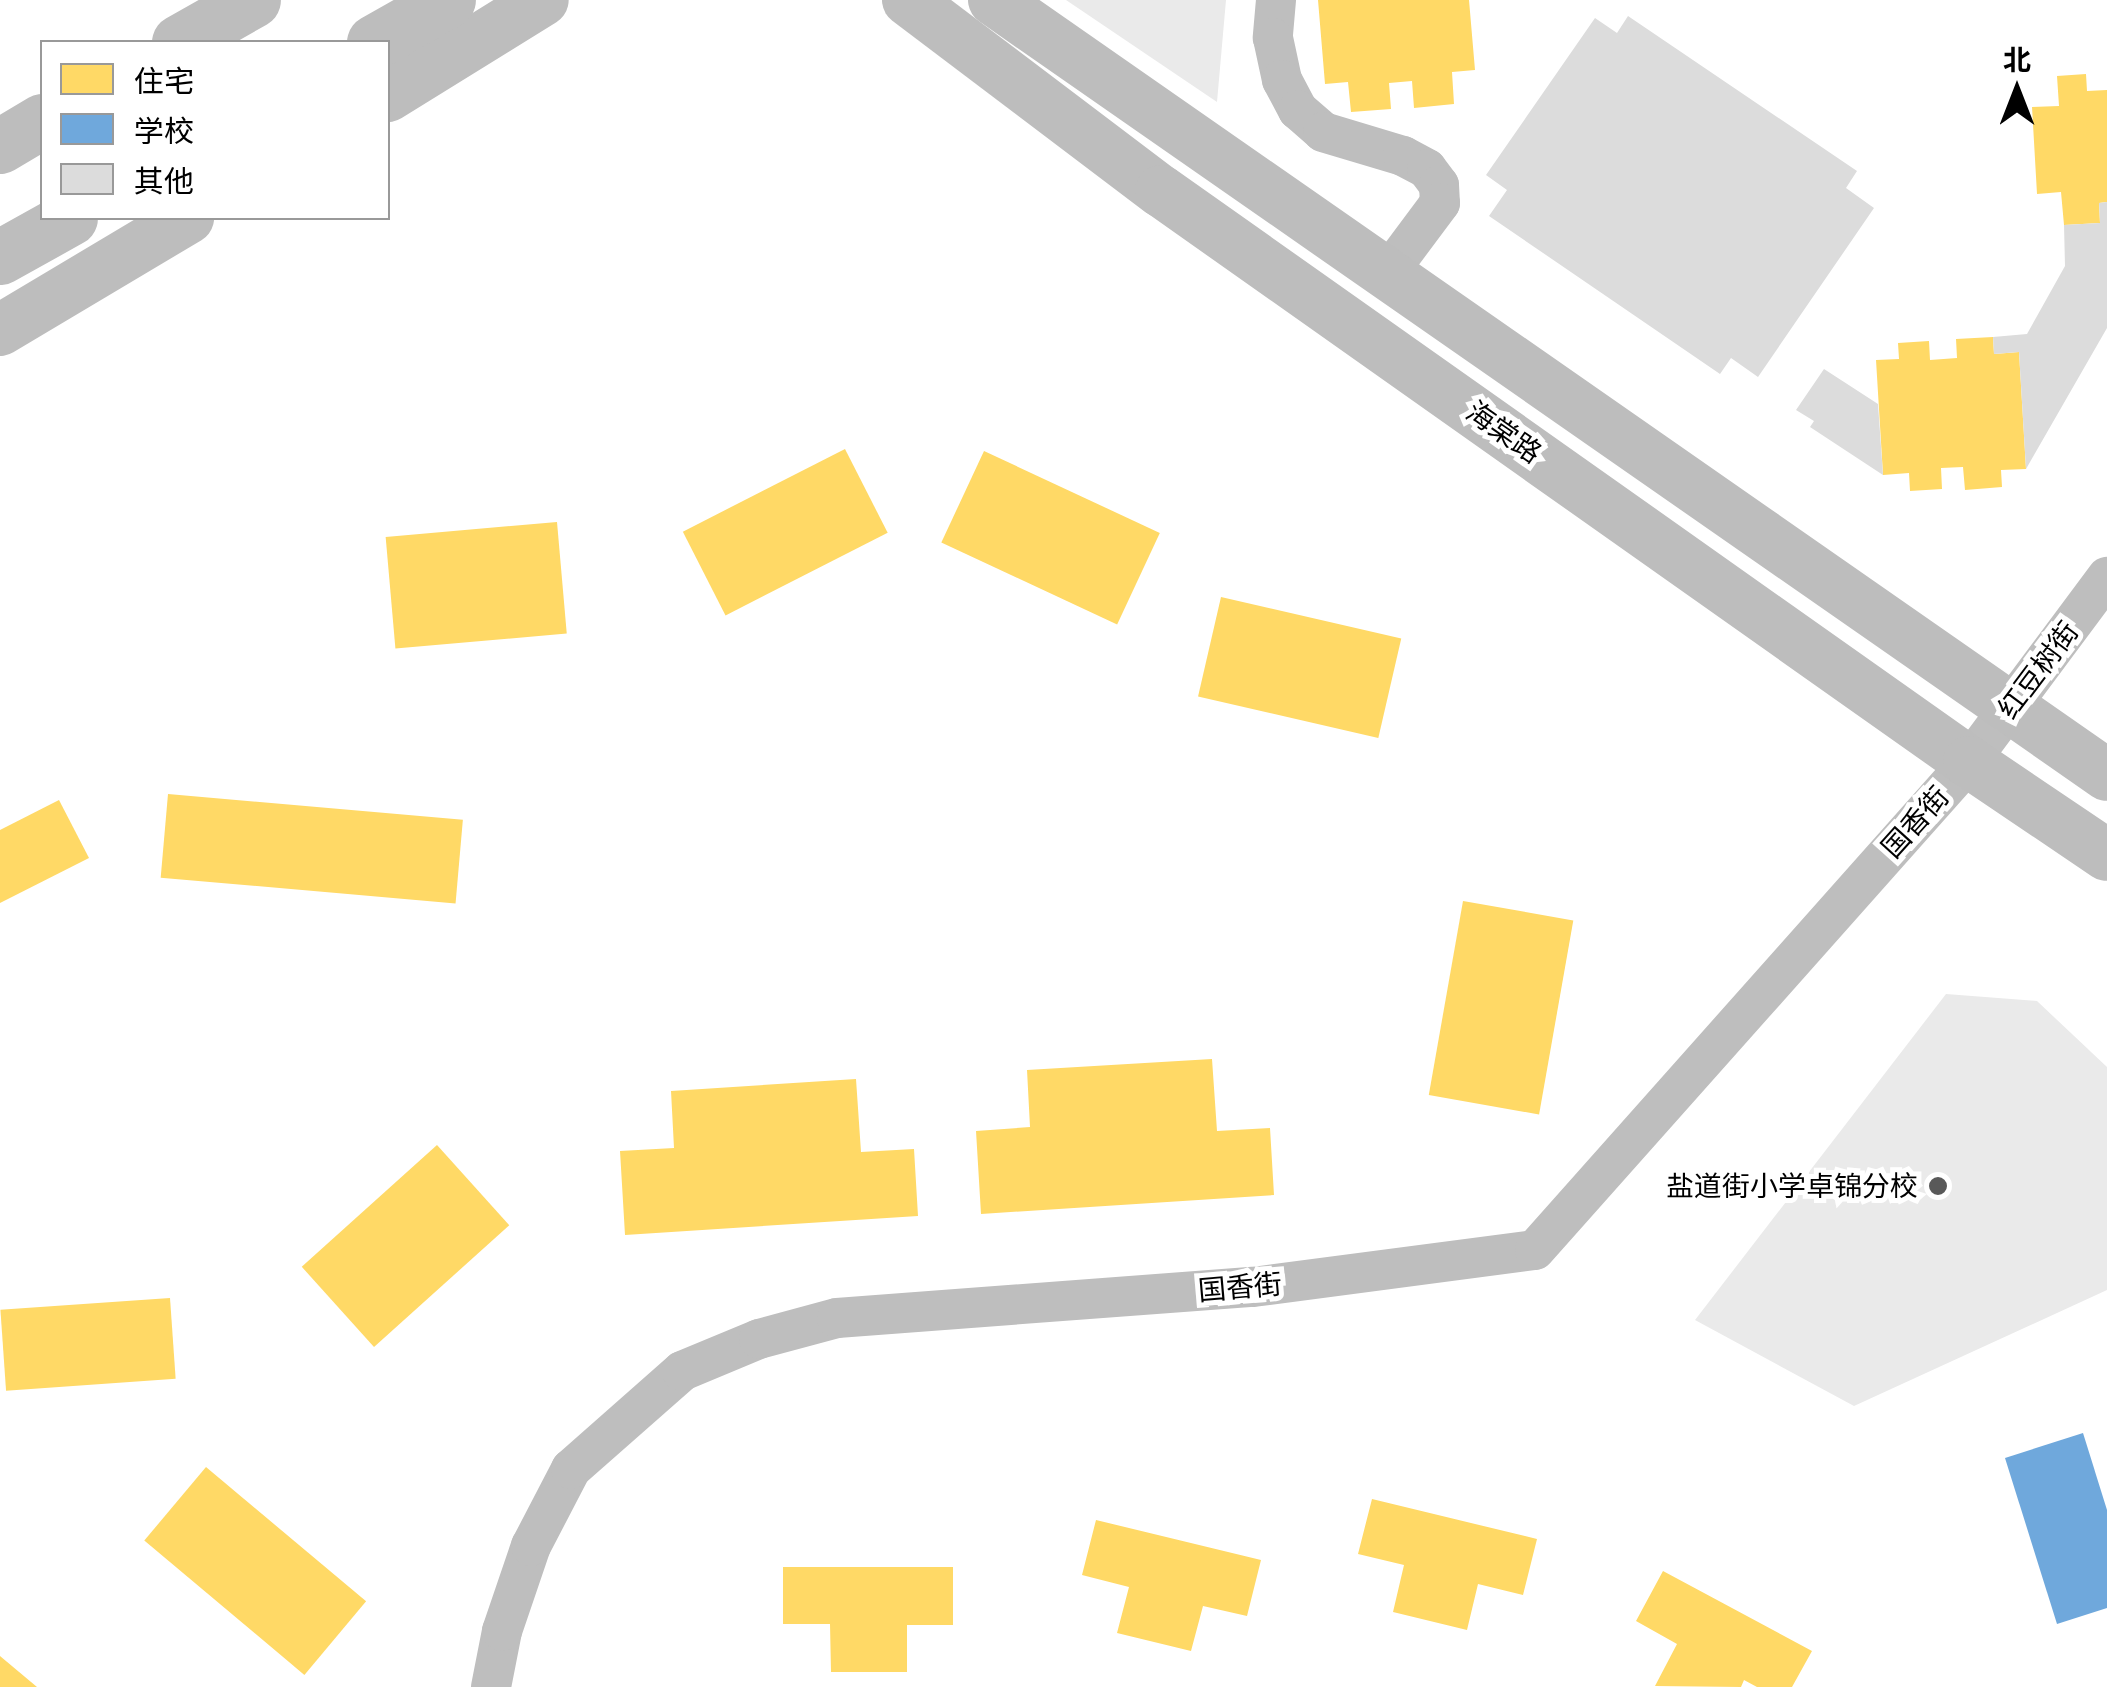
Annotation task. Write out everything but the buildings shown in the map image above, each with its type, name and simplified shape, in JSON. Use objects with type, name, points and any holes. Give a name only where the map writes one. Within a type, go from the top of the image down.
[{"type":"highway","points":[[183,40],[253,0]]},
{"type":"highway","points":[[378,40],[448,0]]},
{"type":"highway","points":[[0,146],[40,122]]},
{"type":"highway","points":[[0,257],[66,220]]},
{"type":"main road","points":[[390,95],[544,0]]},
{"type":"main road","name":"海棠路","points":[[908,0],[1161,191],[1968,762],[2107,854]]},
{"type":"main road","points":[[994,0],[2107,775]]},
{"type":"main road","points":[[0,330],[185,220]]},
{"type":"street","points":[[1276,0],[1273,38],[1282,80],[1298,110],[1322,132],[1402,156],[1427,169],[1439,185],[1440,203],[1387,274]]},
{"type":"street","name":"红豆树街","points":[[1968,762],[2107,578]]},
{"type":"street","name":"国香街","points":[[491,1687],[502,1631],[531,1546],[572,1469],[682,1370],[759,1339],[837,1318],[1253,1287],[1536,1250],[1968,762]]},
{"type":"shaded area","points":[[1066,0],[1226,0],[1217,102]]},
{"type":"shaded area","points":[[1946,994],[2037,1001],[2107,1067],[2107,1290],[1854,1406],[1695,1320]]},
{"type":"place","name":"盐道街小学卓锦分校","points":[[1938,1186]]}]
